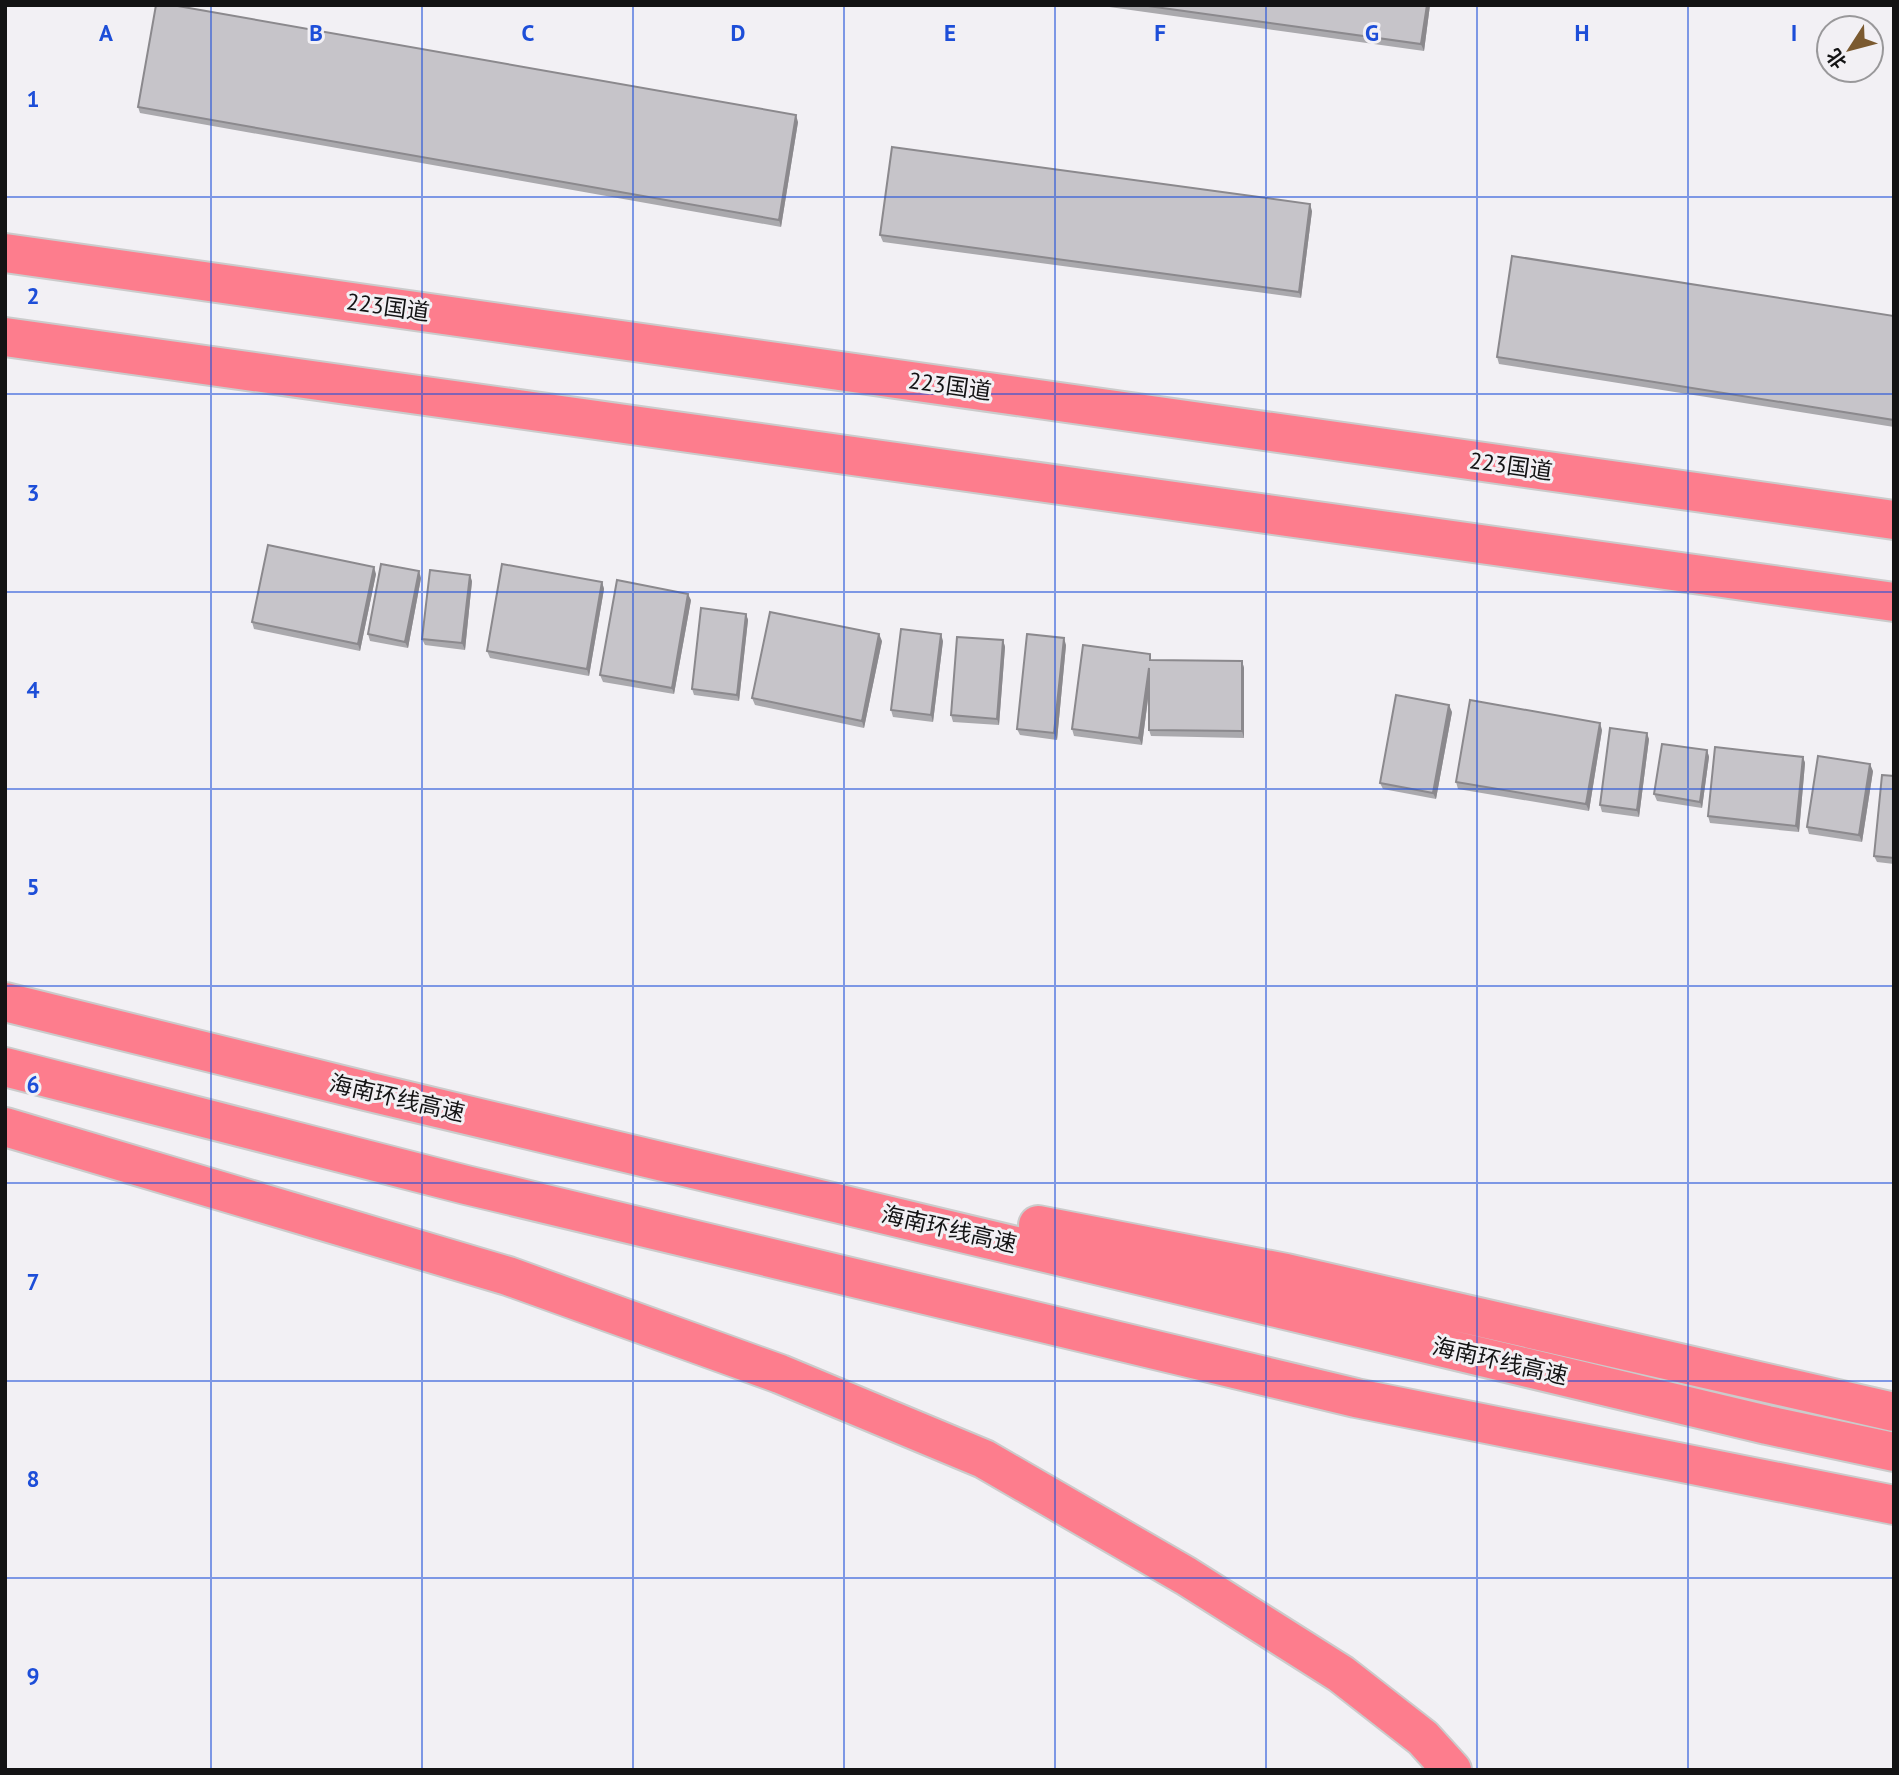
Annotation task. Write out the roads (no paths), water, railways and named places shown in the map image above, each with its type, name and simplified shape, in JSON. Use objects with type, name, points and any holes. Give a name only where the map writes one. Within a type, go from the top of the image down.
[{"type":"highway","name":"223国道","points":[[5,253],[1894,520]]},
{"type":"highway","points":[[5,337],[1894,602]]},
{"type":"highway","name":"海南环线高速","points":[[5,1002],[366,1091],[1767,1425],[1894,1452]]},
{"type":"highway","points":[[5,1067],[480,1188],[1356,1398],[1894,1505]]},
{"type":"highway","points":[[5,1127],[508,1276],[780,1374],[984,1459],[1186,1576],[1341,1674],[1423,1738],[1452,1770]]},
{"type":"highway","points":[[655,1159],[892,1197],[1286,1273],[1894,1412]]}]
